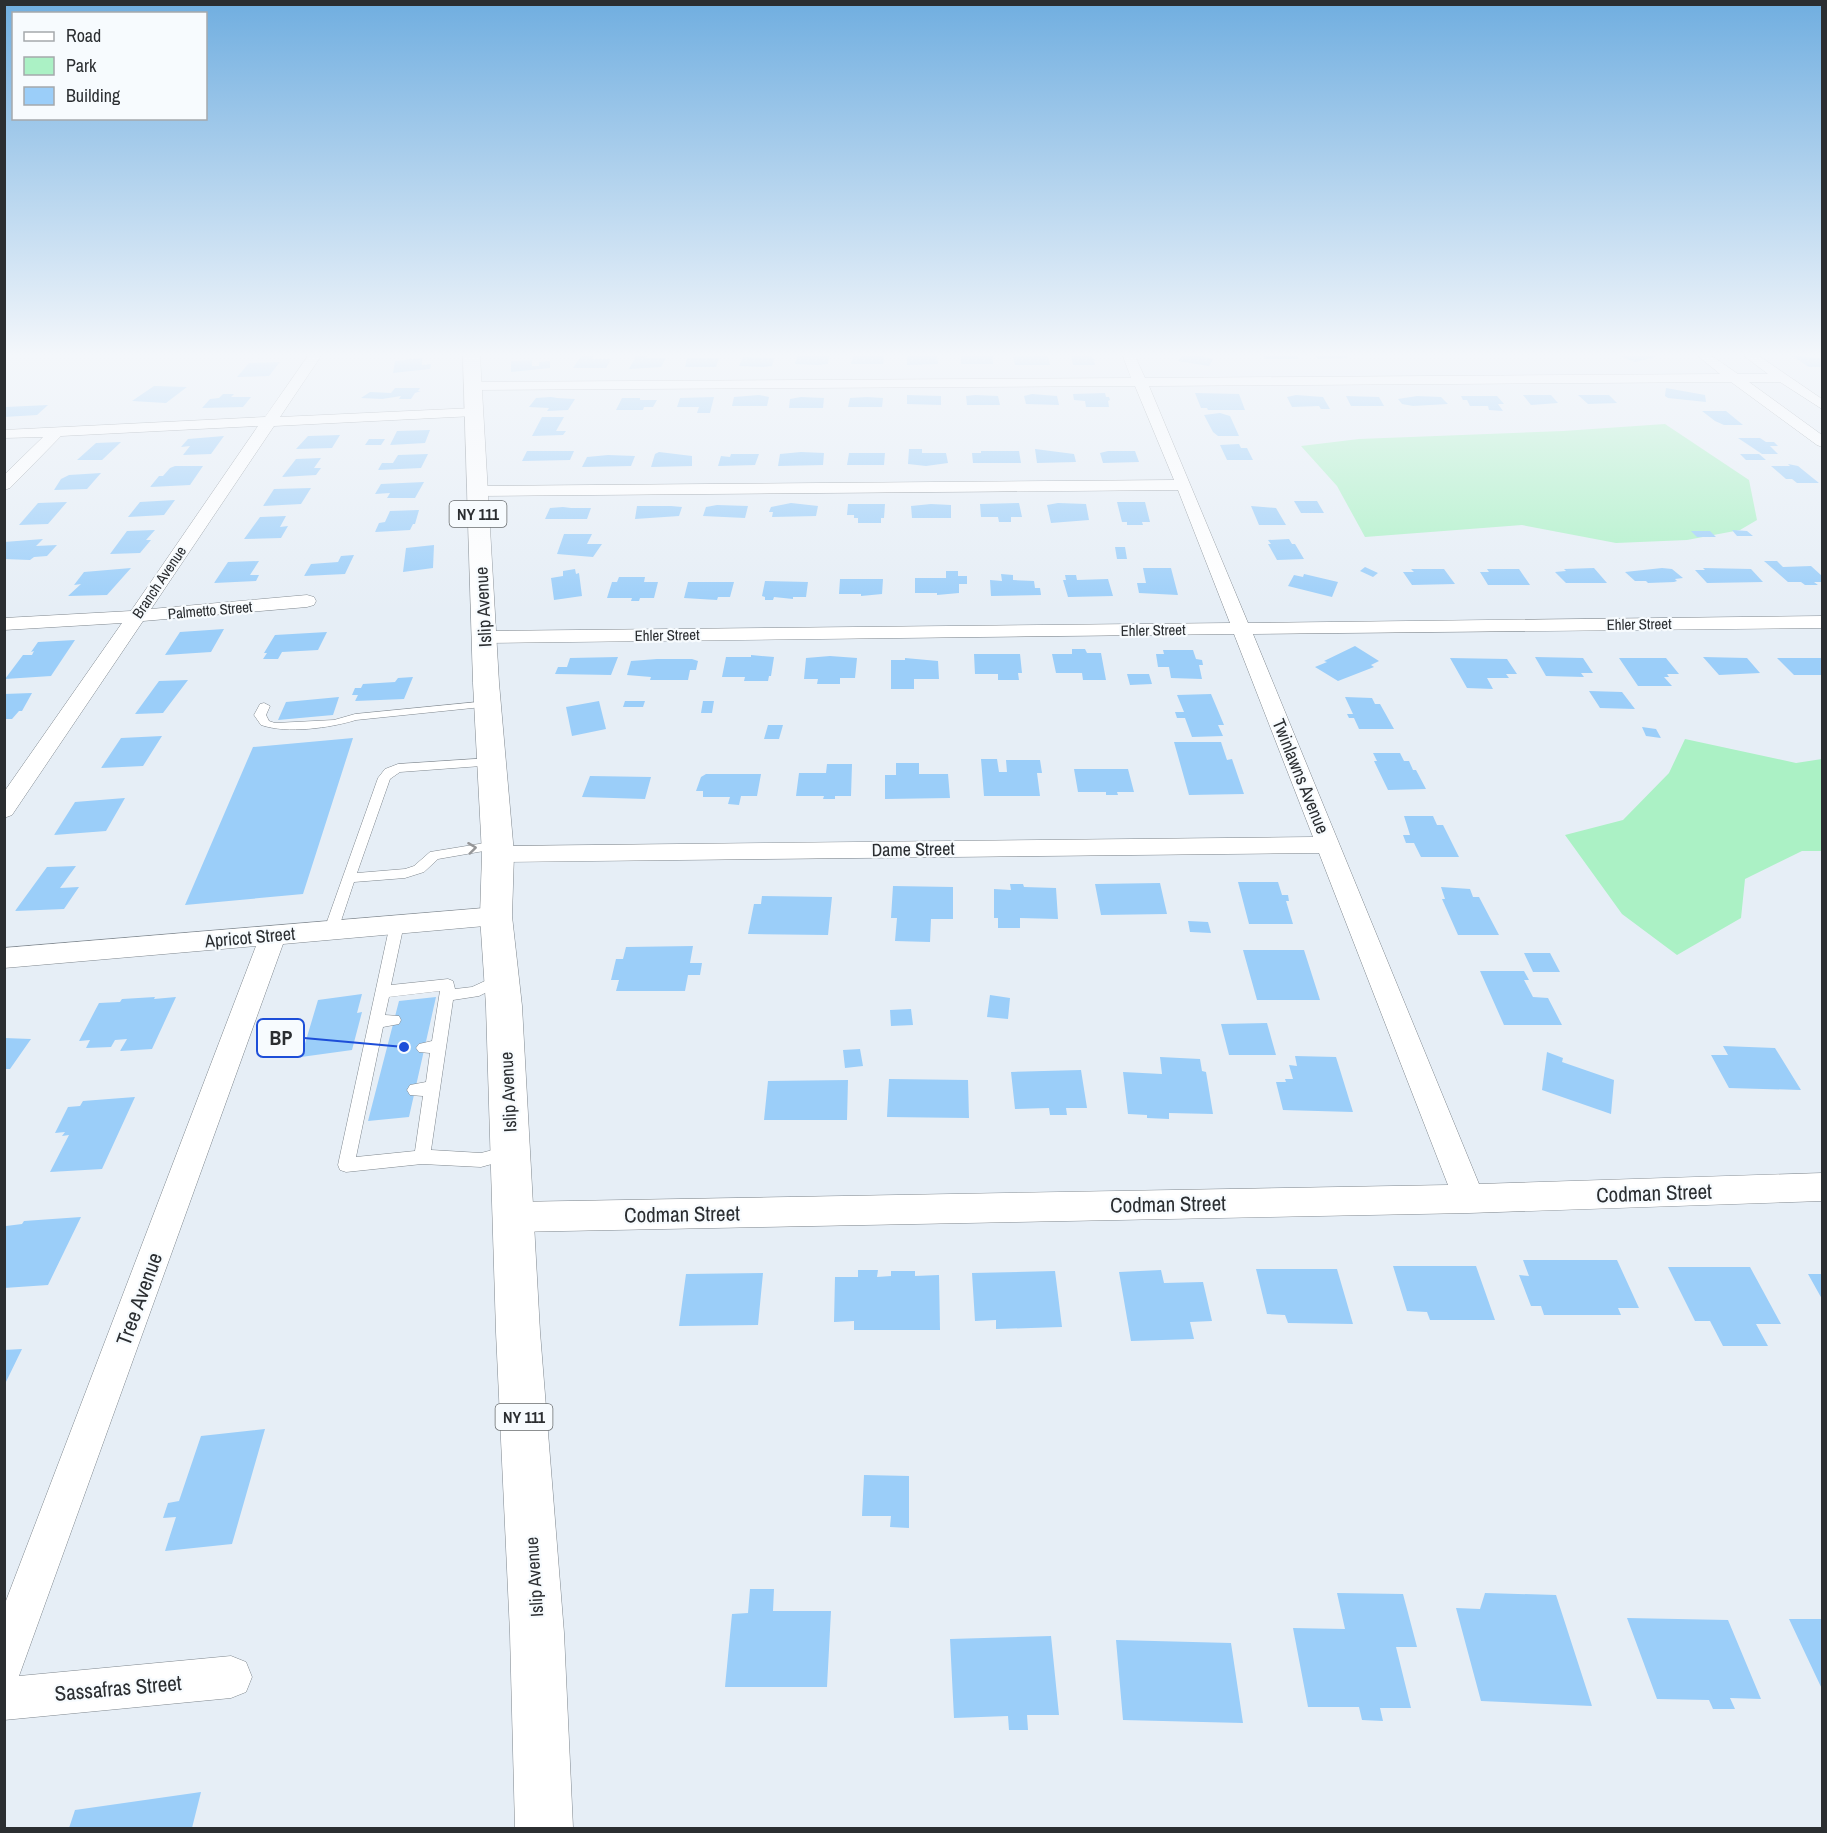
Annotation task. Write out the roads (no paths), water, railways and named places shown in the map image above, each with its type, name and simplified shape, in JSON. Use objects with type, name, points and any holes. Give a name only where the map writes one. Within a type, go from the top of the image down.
[{"type":"main road","name":"Islip Avenue","points":[[475,442],[497,850],[496,916],[502,978],[537,1634],[544,1828]]},
{"type":"street","points":[[4,484],[46,442]]},
{"type":"street","name":"Branch Avenue","points":[[4,810],[255,442]]},
{"type":"street","name":"Twinlawns Avenue","points":[[1165,442],[1469,1199]]},
{"type":"street","points":[[477,491],[1184,485]]},
{"type":"street","name":"Palmetto Street","points":[[4,624],[307,602]]},
{"type":"street","name":"Ehler Street","points":[[484,637],[1822,622]]},
{"type":"street","name":"Dame Street","points":[[497,850],[1328,845]]},
{"type":"street","name":"Apricot Street","points":[[4,958],[496,916]]},
{"type":"street","name":"Tree Avenue","points":[[4,1662],[273,935]]},
{"type":"street","name":"Codman Street","points":[[513,1217],[1469,1199],[1822,1187]]},
{"type":"street","name":"Sassafras Street","points":[[4,1699],[231,1677]]},
{"type":"lane","points":[[264,706],[260,715],[265,723],[274,726],[335,723],[355,717],[488,704]]},
{"type":"lane","points":[[331,930],[384,778],[389,772],[398,768],[491,762]]},
{"type":"lane","points":[[349,878],[412,872],[424,866],[429,858],[447,851],[497,850]]},
{"type":"lane","points":[[397,924],[376,1022],[377,1054],[368,1095],[346,1166],[422,1157],[481,1160],[511,1152]]},
{"type":"lane","points":[[447,995],[474,992],[502,978]]},
{"type":"lane","points":[[383,992],[448,985],[447,995],[438,1015],[432,1047],[433,1088],[422,1157]]},
{"type":"lane","points":[[376,1022],[394,1020]]},
{"type":"lane","points":[[415,1090],[433,1088]]},
{"type":"place","name":"BP","points":[[404,1047]]}]
